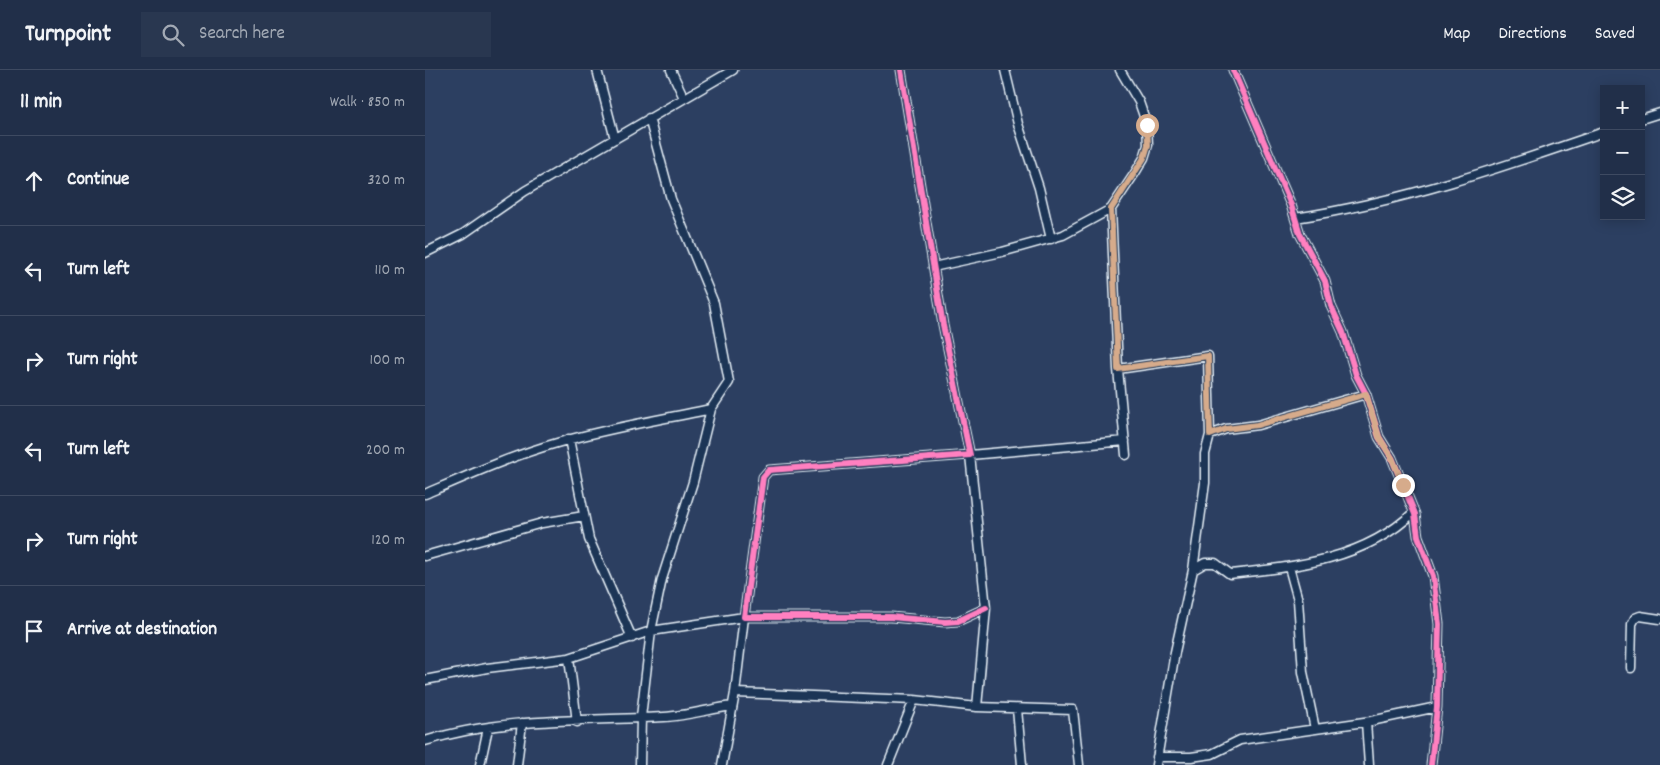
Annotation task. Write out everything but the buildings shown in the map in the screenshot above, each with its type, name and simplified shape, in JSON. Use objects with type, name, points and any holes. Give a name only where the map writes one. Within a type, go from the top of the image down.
[{"type":"street","points":[[597,70],[615,139]]},
{"type":"street","points":[[671,70],[684,98]]},
{"type":"street","points":[[425,253],[463,234],[525,191],[733,70]]},
{"type":"street","points":[[901,70],[933,267],[970,455],[985,608],[977,707]]},
{"type":"street","points":[[1005,70],[1018,124],[1039,188],[1051,239]]},
{"type":"street","points":[[933,267],[1051,239],[1063,235],[1111,209],[1140,166],[1148,145],[1147,125],[1139,102],[1120,70]]},
{"type":"street","points":[[1233,70],[1300,234],[1325,281],[1331,306],[1343,332],[1356,375],[1366,394],[1379,437],[1392,458],[1414,512],[1418,536],[1433,576],[1439,624],[1437,708],[1431,765]]},
{"type":"street","points":[[1645,118],[1660,113]]},
{"type":"street","points":[[640,765],[641,717],[651,631],[662,579],[693,482],[711,409],[729,382],[721,332],[710,290],[690,248],[671,200],[649,118]]},
{"type":"street","points":[[1295,218],[1354,208],[1468,178],[1600,133]]},
{"type":"street","points":[[1111,209],[1118,369],[1126,455]]},
{"type":"street","points":[[1118,369],[1208,356],[1210,435],[1205,454],[1205,483],[1193,570],[1156,761],[1212,754],[1240,740],[1366,722],[1437,708]]},
{"type":"street","points":[[1210,435],[1226,429],[1257,425],[1366,394]]},
{"type":"street","points":[[425,494],[509,458],[569,439],[711,409]]},
{"type":"street","points":[[569,439],[589,539],[632,638]]},
{"type":"street","points":[[721,765],[735,694],[763,477],[769,470],[1125,441]]},
{"type":"street","points":[[1193,570],[1205,563],[1215,563],[1230,574],[1289,567],[1329,559],[1361,547],[1402,524],[1414,512]]},
{"type":"street","points":[[425,556],[542,523],[584,516]]},
{"type":"street","points":[[1289,567],[1298,600],[1303,672],[1315,729]]},
{"type":"street","points":[[425,680],[487,668],[569,658],[651,631],[744,617],[891,618],[945,622],[958,621],[985,608]]},
{"type":"street","points":[[1631,668],[1633,624],[1635,618],[1640,616],[1660,619]]},
{"type":"street","points":[[569,658],[577,722]]},
{"type":"street","points":[[735,694],[914,700],[977,707],[1073,710],[1079,765]]},
{"type":"street","points":[[888,765],[914,700]]},
{"type":"street","points":[[425,741],[522,723],[665,717],[732,706]]},
{"type":"street","points":[[1017,709],[1022,765]]},
{"type":"street","points":[[1366,722],[1369,765]]},
{"type":"street","points":[[517,765],[522,723]]},
{"type":"street","points":[[480,765],[488,728]]},
{"type":"cycle path","points":[[901,70],[943,325],[970,455],[769,470],[763,477],[744,617],[891,617],[945,622],[958,621],[986,608]]},
{"type":"cycle path","points":[[1233,70],[1291,205],[1300,234],[1325,281],[1331,306],[1343,332],[1356,375],[1366,394],[1379,437],[1392,458],[1415,514],[1418,536],[1433,576],[1439,624],[1437,707],[1431,765]]},
{"type":"route","points":[[1147,125],[1148,145],[1144,158],[1111,209],[1118,369],[1208,356],[1210,435],[1226,429],[1257,425],[1326,405],[1351,400],[1366,394],[1379,437],[1392,458],[1403,485]]}]
